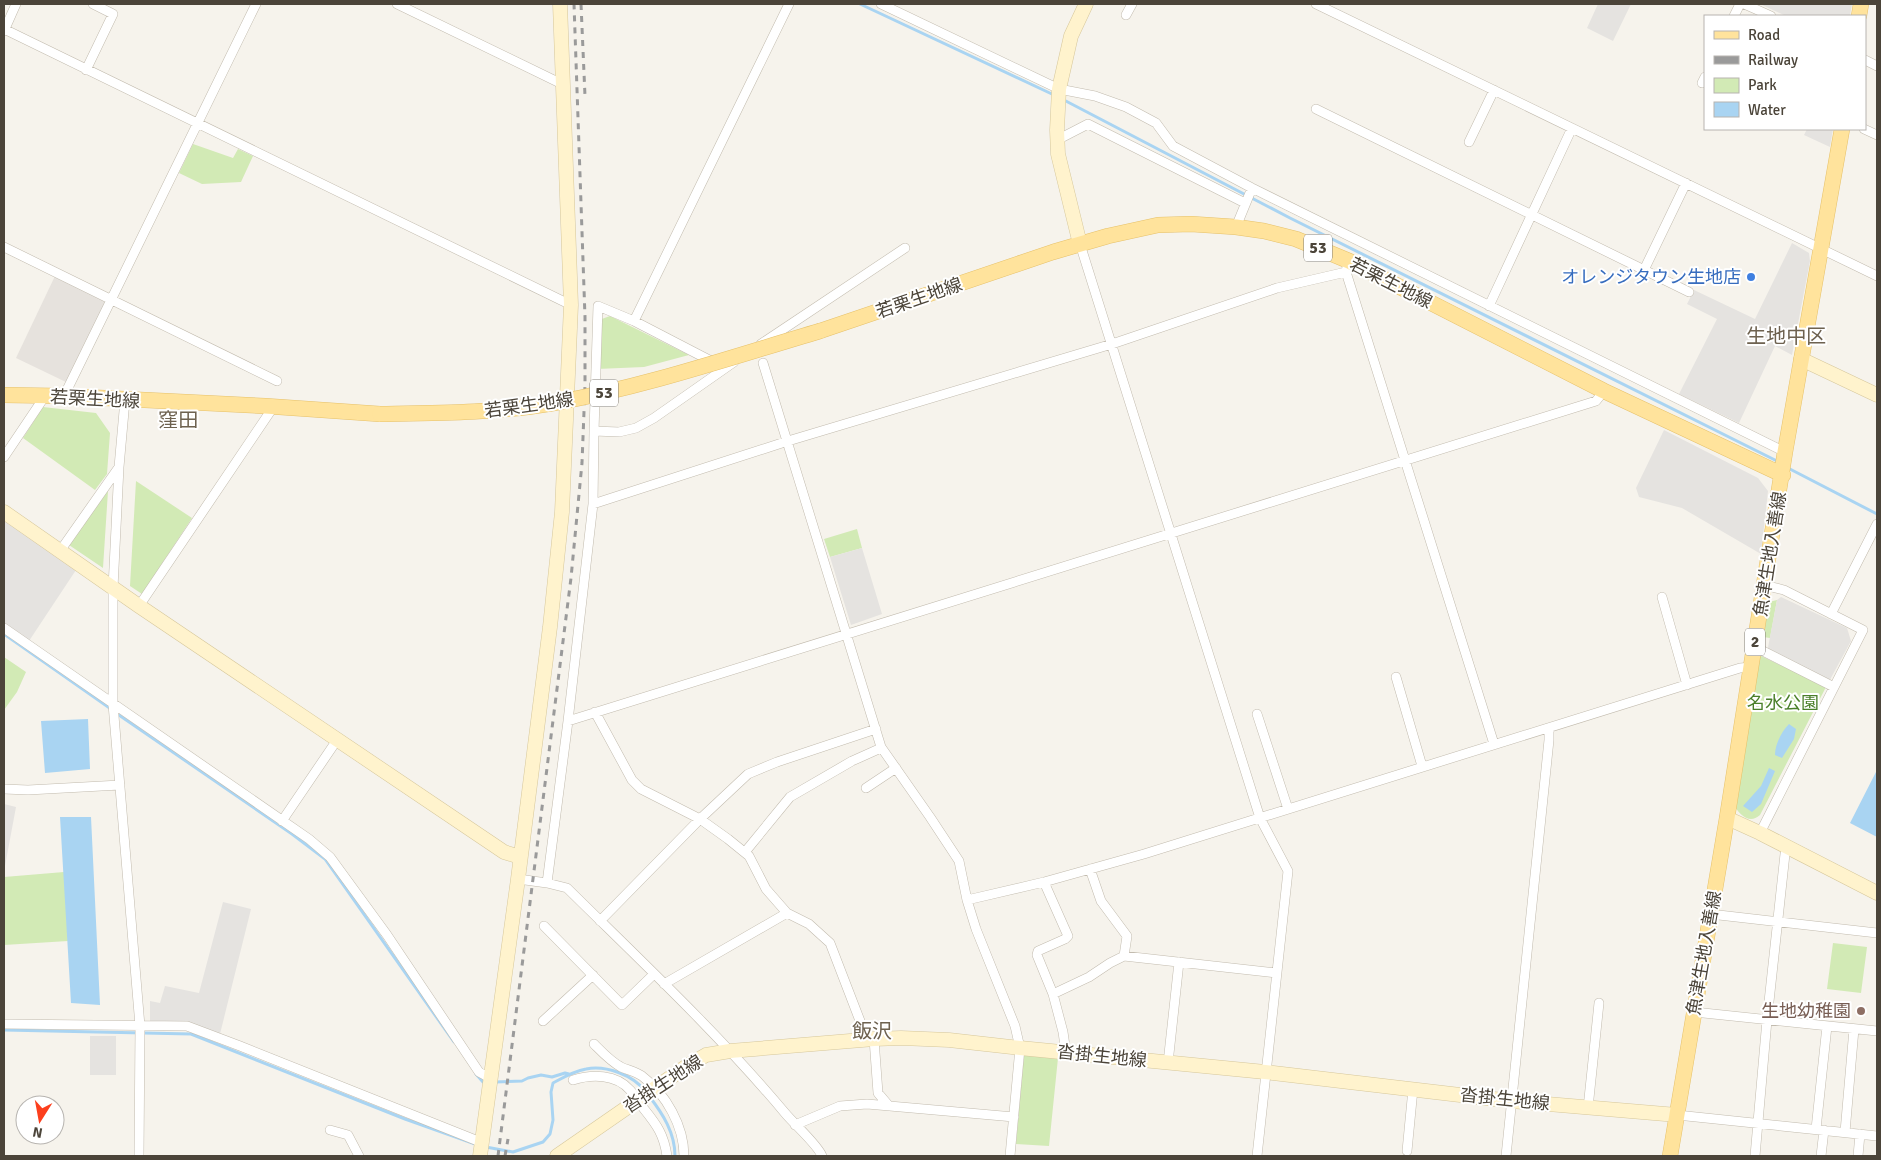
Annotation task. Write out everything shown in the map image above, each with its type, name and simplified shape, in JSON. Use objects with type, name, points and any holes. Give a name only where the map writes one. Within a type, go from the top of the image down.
[{"type":"main road","name":"魚津生地入善線","points":[[1670,1156],[1752,667],[1801,359],[1842,130]]},
{"type":"main road","name":"若栗生地線","points":[[4,395],[274,406],[380,414],[471,412],[553,403],[627,388],[820,331],[1080,244],[1158,225],[1236,226],[1296,239],[1347,266],[1604,391],[1783,475]]},
{"type":"street","points":[[16,4],[4,30],[571,305]]},
{"type":"street","points":[[86,70],[113,14],[93,4]]},
{"type":"street","points":[[64,396],[256,4]]},
{"type":"street","points":[[397,4],[562,84]]},
{"type":"street","points":[[4,1024],[187,1026],[240,1046],[482,1150],[549,637],[562,512],[571,305],[560,4]]},
{"type":"street","points":[[634,321],[789,4]]},
{"type":"street","points":[[881,4],[1059,89],[1095,96],[1126,107],[1156,123],[1173,146],[1252,188],[1786,452]]},
{"type":"street","points":[[1086,4],[1071,36],[1059,89],[1058,154],[1080,244],[1260,818],[1288,871],[1257,1156]]},
{"type":"street","points":[[1126,15],[1132,4]]},
{"type":"street","points":[[1316,4],[1877,276]]},
{"type":"street","points":[[1744,4],[1769,15]]},
{"type":"street","points":[[1469,142],[1494,90]]},
{"type":"street","points":[[1316,109],[1689,292]]},
{"type":"street","points":[[1057,140],[1088,124],[1245,203]]},
{"type":"street","points":[[1489,306],[1572,128]]},
{"type":"street","points":[[1644,270],[1686,183]]},
{"type":"street","points":[[1236,226],[1252,188]]},
{"type":"street","points":[[4,247],[277,380]]},
{"type":"street","points":[[594,431],[619,432],[636,428],[654,418],[724,368],[905,248]]},
{"type":"street","points":[[593,504],[788,441],[1112,344],[1347,266],[1405,460],[1494,744]]},
{"type":"street","points":[[547,883],[593,504],[598,306],[634,321],[724,368]]},
{"type":"street","points":[[1801,359],[1877,395]]},
{"type":"street","points":[[763,363],[881,748],[959,861],[967,900],[976,929],[1016,1026],[1020,1048],[1010,1156]]},
{"type":"street","points":[[568,720],[1596,401],[1604,391]]},
{"type":"street","points":[[4,457],[45,396]]},
{"type":"street","points":[[126,400],[119,467],[113,588],[113,704],[140,1026],[139,1156]]},
{"type":"street","points":[[139,606],[274,406]]},
{"type":"street","points":[[60,551],[119,467]]},
{"type":"street","points":[[4,512],[139,606],[504,852],[520,857]]},
{"type":"street","points":[[1831,614],[1877,524]]},
{"type":"street","points":[[1760,833],[1863,630],[1784,590],[1764,585]]},
{"type":"street","points":[[1662,597],[1687,684]]},
{"type":"street","points":[[4,628],[309,839],[330,857],[387,935],[479,1072],[492,1079]]},
{"type":"street","points":[[1755,647],[1834,687]]},
{"type":"street","points":[[967,900],[1090,869],[1260,818],[1687,684],[1740,668],[1752,667]]},
{"type":"street","points":[[1396,676],[1422,766]]},
{"type":"street","points":[[595,712],[632,780],[641,789],[700,819],[749,856],[766,888],[787,913],[809,924],[830,943],[870,1039],[878,1093],[889,1106]]},
{"type":"street","points":[[1257,714],[1288,809]]},
{"type":"street","points":[[1506,1156],[1550,740],[1549,728]]},
{"type":"street","points":[[600,921],[700,819],[748,774],[777,762],[876,729]]},
{"type":"street","points":[[282,821],[337,740]]},
{"type":"street","points":[[744,852],[790,797],[852,761],[881,748]]},
{"type":"street","points":[[866,788],[896,768]]},
{"type":"street","points":[[4,789],[28,790],[120,785]]},
{"type":"street","points":[[1727,818],[1877,893]]},
{"type":"street","points":[[1755,1156],[1784,854],[1788,847]]},
{"type":"street","points":[[1090,869],[1101,901],[1127,936],[1124,956]]},
{"type":"street","points":[[518,879],[567,888],[730,1051],[795,1125],[820,1150],[822,1156]]},
{"type":"street","points":[[1044,882],[1068,936],[1038,951],[1037,956],[1052,994],[1063,1032],[1066,1053]]},
{"type":"street","points":[[664,984],[787,913]]},
{"type":"street","points":[[1710,914],[1877,934]]},
{"type":"street","points":[[544,926],[622,1005],[654,974]]},
{"type":"street","points":[[1052,994],[1089,977],[1124,956],[1276,974]]},
{"type":"street","points":[[1168,1063],[1179,962]]},
{"type":"street","points":[[543,1021],[593,975]]},
{"type":"street","points":[[1588,1108],[1599,1003]]},
{"type":"street","points":[[1694,1012],[1877,1031]]},
{"type":"street","points":[[1821,1156],[1820,1130],[1827,1026]]},
{"type":"street","points":[[1845,1132],[1854,1029]]},
{"type":"street","name":"沓掛生地線","points":[[557,1156],[687,1066],[706,1055],[730,1051],[870,1039],[950,1040],[1265,1072],[1511,1101],[1677,1115]]},
{"type":"street","points":[[594,1044],[620,1066],[640,1074],[657,1125],[665,1142],[667,1156]]},
{"type":"street","points":[[573,1080],[587,1075],[604,1076],[622,1083],[630,1090],[646,1094],[680,1129],[684,1156]]},
{"type":"street","points":[[1407,1151],[1413,1089]]},
{"type":"street","points":[[795,1125],[840,1106],[867,1104],[1014,1117]]},
{"type":"street","points":[[1677,1115],[1877,1136]]},
{"type":"street","points":[[330,1130],[348,1135],[359,1156]]},
{"type":"street","points":[[1858,1156],[1860,1134]]},
{"type":"shaded area","points":[[1598,4],[1631,4],[1613,41],[1587,28]]},
{"type":"shaded area","points":[[1760,4],[1852,4],[1850,15],[1784,15]]},
{"type":"shaded area","points":[[1806,130],[1833,130],[1830,147],[1804,135]]},
{"type":"shaded area","points":[[1792,243],[1809,253],[1810,261],[1792,355],[1775,346],[1739,423],[1679,394],[1717,319],[1687,304],[1694,290],[1755,319]]},
{"type":"shaded area","points":[[55,276],[107,301],[68,383],[16,358]]},
{"type":"shaded area","points":[[1664,430],[1758,478],[1768,491],[1761,554],[1682,508],[1639,497],[1636,488]]},
{"type":"shaded area","points":[[4,520],[76,570],[29,641],[4,624]]},
{"type":"shaded area","points":[[862,548],[882,614],[851,625],[830,557]]},
{"type":"shaded area","points":[[1781,597],[1847,628],[1851,641],[1826,687],[1766,658],[1777,600]]},
{"type":"shaded area","points":[[4,804],[16,807],[5,866],[4,865]]},
{"type":"shaded area","points":[[223,902],[251,909],[220,1034],[188,1023],[150,1021],[150,1001],[160,1003],[165,986],[199,993]]},
{"type":"shaded area","points":[[90,1036],[116,1036],[116,1075],[90,1075]]},
{"type":"green space","points":[[193,144],[233,158],[238,149],[253,156],[241,182],[202,184],[179,173]]},
{"type":"green space","points":[[610,316],[689,355],[644,367],[597,369],[599,320]]},
{"type":"green space","points":[[43,407],[96,413],[110,433],[107,474],[95,490],[23,438]]},
{"type":"green space","points":[[136,481],[192,518],[142,594],[130,586]]},
{"type":"green space","points":[[108,491],[103,568],[69,545]]},
{"type":"green space","points":[[857,529],[862,548],[830,557],[824,539]]},
{"type":"green space","points":[[1777,600],[1770,638],[1763,637],[1769,602]]},
{"type":"green space","name":"名水公園","points":[[1759,655],[1826,687],[1760,815],[1749,819],[1743,816],[1735,807]]},
{"type":"green space","points":[[4,657],[26,672],[17,692],[4,710]]},
{"type":"green space","points":[[64,872],[68,941],[4,945],[4,877]]},
{"type":"green space","points":[[1833,943],[1867,947],[1861,993],[1827,989]]},
{"type":"green space","points":[[1024,1054],[1058,1058],[1049,1146],[1016,1144]]},
{"type":"water","points":[[88,719],[90,769],[45,773],[41,721]]},
{"type":"water","points":[[1789,724],[1796,729],[1794,739],[1782,758],[1775,755],[1776,746]]},
{"type":"water","points":[[1769,768],[1775,771],[1761,804],[1752,812],[1743,806],[1761,786]]},
{"type":"water","points":[[1877,770],[1877,837],[1850,823]]},
{"type":"water","points":[[60,817],[91,817],[100,1005],[71,1003]]},
{"type":"waterway","points":[[860,4],[1054,95]]},
{"type":"waterway","points":[[1062,99],[1290,218],[1779,462]]},
{"type":"waterway","points":[[1786,467],[1877,514]]},
{"type":"waterway","points":[[4,634],[111,709]]},
{"type":"waterway","points":[[116,713],[292,834],[325,859],[454,1042]]},
{"type":"waterway","points":[[4,1030],[191,1034],[405,1119],[478,1145]]},
{"type":"waterway","points":[[486,1147],[513,1152],[543,1142],[550,1134],[553,1120],[551,1092],[553,1083],[577,1071],[602,1068],[618,1072],[634,1080],[645,1091]]},
{"type":"waterway","points":[[495,1082],[522,1081],[541,1075],[552,1077],[565,1073],[569,1074]]},
{"type":"waterway","points":[[476,1074],[483,1082],[486,1082]]},
{"type":"waterway","points":[[649,1096],[667,1124],[673,1139],[675,1156]]},
{"type":"railway","points":[[498,1156],[571,578],[582,463],[585,317],[574,4]]},
{"type":"railway","points":[[581,4],[585,96]]},
{"type":"railway","points":[[505,1156],[508,1139]]},
{"type":"place","name":"オレンジタウン生地店","points":[[1751,277]]},
{"type":"place","name":"生地幼稚園","points":[[1861,1011]]},
{"type":"district","name":"生地中区","points":[[1786,336]]},
{"type":"district","name":"窪田","points":[[178,420]]},
{"type":"district","name":"飯沢","points":[[872,1031]]}]
